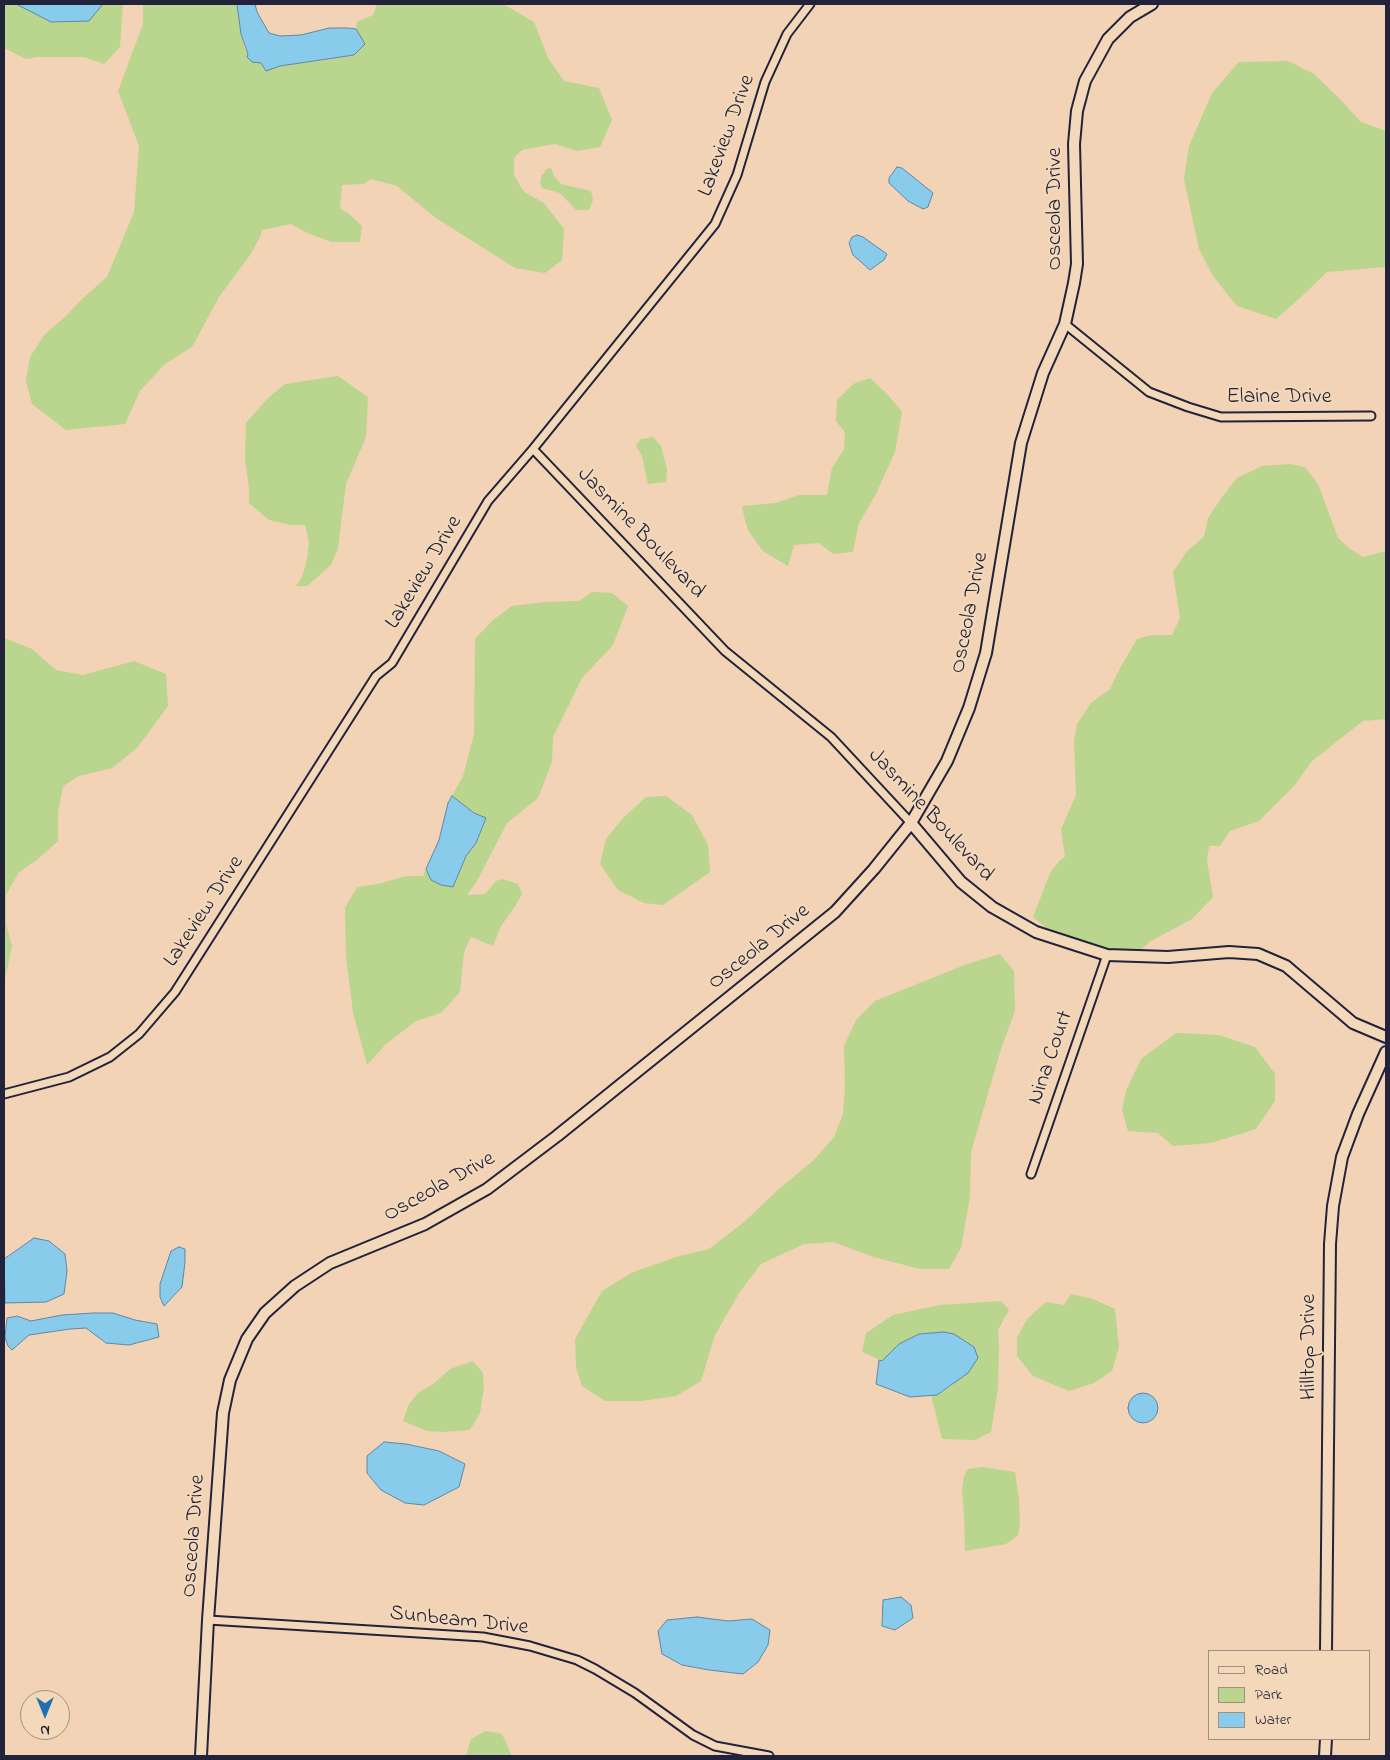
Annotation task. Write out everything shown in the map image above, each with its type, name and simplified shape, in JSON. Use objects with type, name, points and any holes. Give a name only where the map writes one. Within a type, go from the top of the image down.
[{"type":"street","name":"Lakeview Drive","points":[[4,1094],[69,1077],[110,1057],[139,1034],[175,992],[376,676],[392,663],[488,501],[715,224],[737,175],[765,82],[787,34],[810,4]]},
{"type":"street","name":"Osceola Drive","points":[[201,1756],[208,1620],[223,1413],[230,1380],[248,1339],[265,1314],[295,1286],[330,1263],[425,1224],[487,1188],[557,1136],[835,912],[874,869],[911,823],[947,761],[970,708],[986,653],[1021,443],[1043,373],[1065,324],[1074,284],[1077,264],[1074,144],[1079,104],[1085,81],[1108,39],[1130,17],[1152,4]]},
{"type":"street","name":"Elaine Drive","points":[[1065,324],[1148,392],[1221,417],[1371,416]]},
{"type":"street","name":"Jasmine Boulevard","points":[[532,449],[725,651],[831,737],[911,823],[961,882],[992,907],[1036,932],[1107,955],[1168,957],[1229,952],[1258,954],[1286,966],[1353,1023],[1386,1037]]},
{"type":"street","name":"Nina Court","points":[[1031,1174],[1107,955]]},
{"type":"street","name":"Hilltop Drive","points":[[1326,1650],[1330,1244],[1333,1206],[1342,1157],[1358,1114],[1386,1052]]},
{"type":"street","name":"Sunbeam Drive","points":[[208,1620],[483,1638],[530,1646],[577,1660],[595,1669],[635,1693],[693,1735],[715,1746],[769,1756]]},
{"type":"street","points":[[1325,1756],[1326,1740]]},
{"type":"green space","points":[[4,4],[16,4],[51,22],[89,21],[103,4],[123,4],[120,47],[104,64],[84,57],[37,57],[26,59],[4,48]]},
{"type":"green space","points":[[143,4],[237,4],[244,47],[248,54],[261,63],[266,70],[280,66],[354,55],[365,44],[356,29],[357,22],[373,15],[377,4],[503,4],[534,22],[548,58],[564,81],[599,88],[612,120],[600,147],[577,151],[555,144],[522,150],[514,158],[514,175],[524,192],[544,203],[564,229],[562,260],[545,273],[515,268],[436,218],[397,186],[371,179],[363,184],[342,185],[340,209],[348,213],[362,226],[360,242],[332,242],[307,233],[291,224],[262,230],[250,255],[219,297],[192,347],[165,364],[140,391],[125,424],[66,430],[32,404],[26,381],[30,357],[45,334],[107,277],[134,212],[139,146],[118,91],[143,24]]},
{"type":"green space","points":[[1288,61],[1314,74],[1361,122],[1386,131],[1386,267],[1327,272],[1276,319],[1237,306],[1213,276],[1199,249],[1184,179],[1189,146],[1212,93],[1239,62]]},
{"type":"green space","points":[[551,168],[554,176],[561,184],[591,191],[593,200],[589,210],[576,210],[560,193],[542,188],[540,182],[542,174],[544,174],[546,169]]},
{"type":"green space","points":[[338,376],[368,397],[366,437],[346,484],[338,548],[331,565],[307,586],[296,586],[302,577],[307,559],[309,542],[305,525],[291,525],[269,520],[249,503],[245,459],[246,423],[268,398],[285,384]]},
{"type":"green space","points":[[870,378],[902,412],[895,452],[876,494],[859,523],[853,552],[833,554],[819,543],[794,545],[788,566],[763,551],[749,532],[742,506],[776,503],[799,495],[827,495],[832,468],[844,449],[845,432],[836,421],[837,400],[853,384]]},
{"type":"green space","points":[[653,437],[661,446],[667,469],[666,482],[648,484],[642,456],[636,446],[641,439]]},
{"type":"green space","points":[[1290,464],[1305,467],[1318,484],[1338,538],[1350,549],[1363,557],[1386,551],[1386,719],[1363,721],[1312,761],[1294,786],[1259,821],[1230,831],[1220,846],[1209,846],[1207,861],[1213,897],[1192,919],[1149,942],[1140,951],[1108,949],[1051,932],[1033,917],[1050,873],[1060,860],[1065,857],[1061,829],[1076,795],[1074,741],[1077,724],[1091,703],[1110,689],[1137,639],[1151,635],[1172,635],[1180,618],[1173,572],[1187,551],[1204,537],[1208,518],[1237,478],[1262,466]]},
{"type":"green space","points":[[592,592],[612,593],[628,606],[613,645],[582,678],[553,737],[552,762],[538,798],[507,823],[477,881],[467,895],[485,894],[496,881],[502,879],[518,884],[522,894],[501,926],[493,946],[471,937],[464,952],[460,992],[441,1013],[416,1021],[386,1044],[367,1065],[353,1012],[346,957],[345,908],[357,887],[378,884],[406,876],[423,876],[426,869],[431,880],[453,887],[466,856],[476,843],[485,818],[474,813],[452,796],[463,776],[474,734],[475,639],[493,620],[512,606],[545,602],[579,601]]},
{"type":"green space","points":[[4,638],[32,649],[56,670],[83,675],[134,661],[166,674],[168,706],[137,748],[112,768],[79,776],[63,786],[58,812],[58,841],[37,860],[19,872],[6,895],[6,924],[12,946],[4,984]]},
{"type":"green space","points":[[666,796],[692,815],[708,845],[710,872],[663,905],[644,903],[618,890],[600,864],[606,839],[623,818],[646,797]]},
{"type":"green space","points":[[1000,954],[1014,971],[1015,1011],[1001,1049],[971,1152],[970,1196],[961,1248],[949,1269],[920,1269],[874,1257],[833,1242],[804,1244],[761,1264],[739,1293],[715,1335],[701,1381],[676,1396],[641,1401],[605,1401],[582,1386],[576,1367],[575,1339],[602,1291],[631,1273],[676,1257],[709,1249],[744,1222],[814,1160],[834,1137],[843,1114],[845,1089],[844,1046],[856,1020],[875,1001],[967,964]]},
{"type":"green space","points":[[1176,1033],[1219,1035],[1255,1047],[1275,1074],[1275,1101],[1256,1129],[1211,1143],[1173,1146],[1158,1133],[1128,1131],[1122,1110],[1126,1091],[1141,1059]]},
{"type":"green space","points":[[1071,1294],[1093,1299],[1115,1309],[1119,1347],[1112,1371],[1094,1383],[1069,1391],[1033,1376],[1017,1356],[1017,1338],[1027,1319],[1046,1302],[1064,1305]]},
{"type":"green space","points":[[1001,1301],[1009,1310],[998,1330],[998,1388],[991,1432],[975,1440],[942,1439],[931,1395],[937,1395],[953,1385],[944,1332],[919,1334],[899,1344],[882,1361],[862,1352],[866,1333],[893,1315],[940,1305]]},
{"type":"green space","points":[[473,1361],[483,1373],[484,1388],[480,1413],[470,1430],[427,1431],[403,1421],[409,1404],[419,1392],[432,1385],[450,1369]]},
{"type":"green space","points":[[982,1467],[1015,1472],[1019,1500],[1020,1525],[1018,1535],[1006,1544],[965,1551],[962,1490],[964,1476],[968,1469]]},
{"type":"green space","points":[[486,1731],[502,1734],[512,1756],[466,1756],[471,1739]]},
{"type":"water","points":[[16,4],[103,4],[89,21],[51,22]]},
{"type":"water","points":[[237,4],[255,4],[257,12],[269,33],[280,36],[301,35],[329,28],[348,28],[356,29],[365,44],[354,55],[280,66],[266,71],[261,63],[252,62],[247,57],[248,54],[241,34]]},
{"type":"water","points":[[897,167],[902,168],[933,193],[928,207],[923,209],[908,201],[889,183],[889,178]]},
{"type":"water","points":[[857,235],[863,237],[887,254],[884,260],[870,270],[853,255],[849,243],[852,237]]},
{"type":"water","points":[[452,796],[474,813],[486,818],[476,843],[466,856],[453,887],[441,885],[431,880],[426,869],[439,840],[448,803]]},
{"type":"water","points":[[34,1238],[49,1241],[65,1254],[67,1271],[64,1294],[46,1302],[5,1303],[4,1259]]},
{"type":"water","points":[[179,1247],[185,1249],[182,1287],[164,1306],[160,1297],[160,1284],[171,1251]]},
{"type":"water","points":[[113,1313],[157,1324],[159,1337],[129,1345],[106,1343],[86,1328],[70,1329],[29,1335],[12,1350],[8,1346],[5,1337],[7,1318],[17,1316],[31,1321],[62,1315]]},
{"type":"water","points":[[944,1332],[954,1334],[974,1347],[978,1358],[968,1373],[937,1395],[910,1397],[876,1384],[879,1360],[882,1361],[899,1344],[919,1334]]},
{"type":"water","points":[[1143,1393],[1149,1394],[1157,1402],[1157,1414],[1149,1422],[1143,1423],[1137,1422],[1129,1414],[1128,1408],[1129,1402],[1137,1394]]},
{"type":"water","points":[[384,1442],[406,1444],[439,1451],[465,1464],[459,1487],[424,1505],[405,1503],[381,1490],[367,1473],[367,1456]]},
{"type":"water","points":[[901,1597],[911,1605],[913,1618],[895,1630],[882,1626],[883,1600]]},
{"type":"water","points":[[697,1617],[728,1621],[752,1619],[770,1630],[768,1645],[758,1662],[743,1674],[682,1665],[662,1654],[658,1631],[667,1620]]}]
